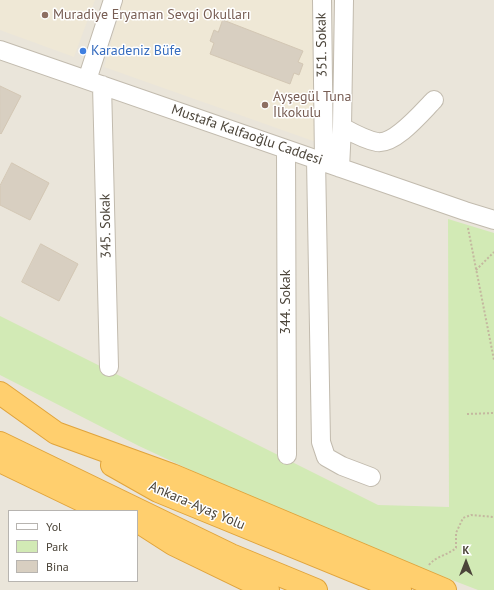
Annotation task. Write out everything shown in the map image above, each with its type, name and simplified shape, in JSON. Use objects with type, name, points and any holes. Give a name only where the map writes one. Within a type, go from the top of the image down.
[{"type":"highway","points":[[0,393],[56,433],[172,476],[445,590]]},
{"type":"highway","name":"Ankara-Ayaş Yolu","points":[[0,409],[56,433],[158,491],[400,590]]},
{"type":"highway","points":[[0,449],[102,510]]},
{"type":"highway","name":"Ankara-Ayaş Yolu","points":[[0,449],[57,470],[231,555],[316,590]]},
{"type":"highway","points":[[57,470],[120,510]]},
{"type":"highway","points":[[138,522],[173,544]]},
{"type":"highway","points":[[138,527],[268,590]]},
{"type":"street","points":[[94,83],[113,0]]},
{"type":"street","name":"351. Sokak","points":[[322,0],[327,163]]},
{"type":"street","points":[[344,0],[342,127],[327,163],[321,442],[326,457],[342,466],[372,477]]},
{"type":"street","name":"Mustafa Kalfaoğlu Caddesi","points":[[0,50],[494,220]]},
{"type":"street","name":"345. Sokak","points":[[94,83],[109,367]]},
{"type":"street","points":[[342,127],[369,140],[379,143],[390,140],[434,100]]},
{"type":"street","name":"344. Sokak","points":[[286,149],[287,455]]},
{"type":"path","points":[[465,211],[494,360]]},
{"type":"path","points":[[476,270],[494,252]]},
{"type":"path","points":[[467,414],[494,413]]},
{"type":"path","points":[[423,581],[430,563],[438,557],[450,553],[456,548],[456,533],[463,518],[471,515],[494,517]]},
{"type":"shaded area","points":[[0,0],[494,0],[494,590],[0,590]]},
{"type":"shaded area","name":"Muradiye Eryaman Sevgi Okulları","points":[[0,0],[95,0],[74,57],[0,30]]},
{"type":"shaded area","name":"Ayşegül Tuna İlkokulu","points":[[123,0],[317,0],[319,143],[104,67]]},
{"type":"green space","points":[[448,219],[494,233],[494,590],[478,590],[387,555],[259,502],[139,446],[0,375],[0,316],[378,505],[449,507]]},
{"type":"building","points":[[223,20],[303,51],[298,62],[303,64],[299,75],[294,73],[290,84],[210,54],[214,43],[210,41],[214,30],[218,32]]},
{"type":"building","points":[[0,86],[21,96],[1,134],[0,133]]},
{"type":"building","points":[[12,163],[49,183],[30,220],[0,205],[0,186]]},
{"type":"building","points":[[41,244],[78,264],[59,301],[22,282]]},
{"type":"place","name":"Muradiye Eryaman Sevgi Okulları","points":[[45,15]]},
{"type":"place","name":"Karadeniz Büfe","points":[[83,51]]},
{"type":"place","name":"Ayşegül Tuna İlkokulu","points":[[265,105]]}]
